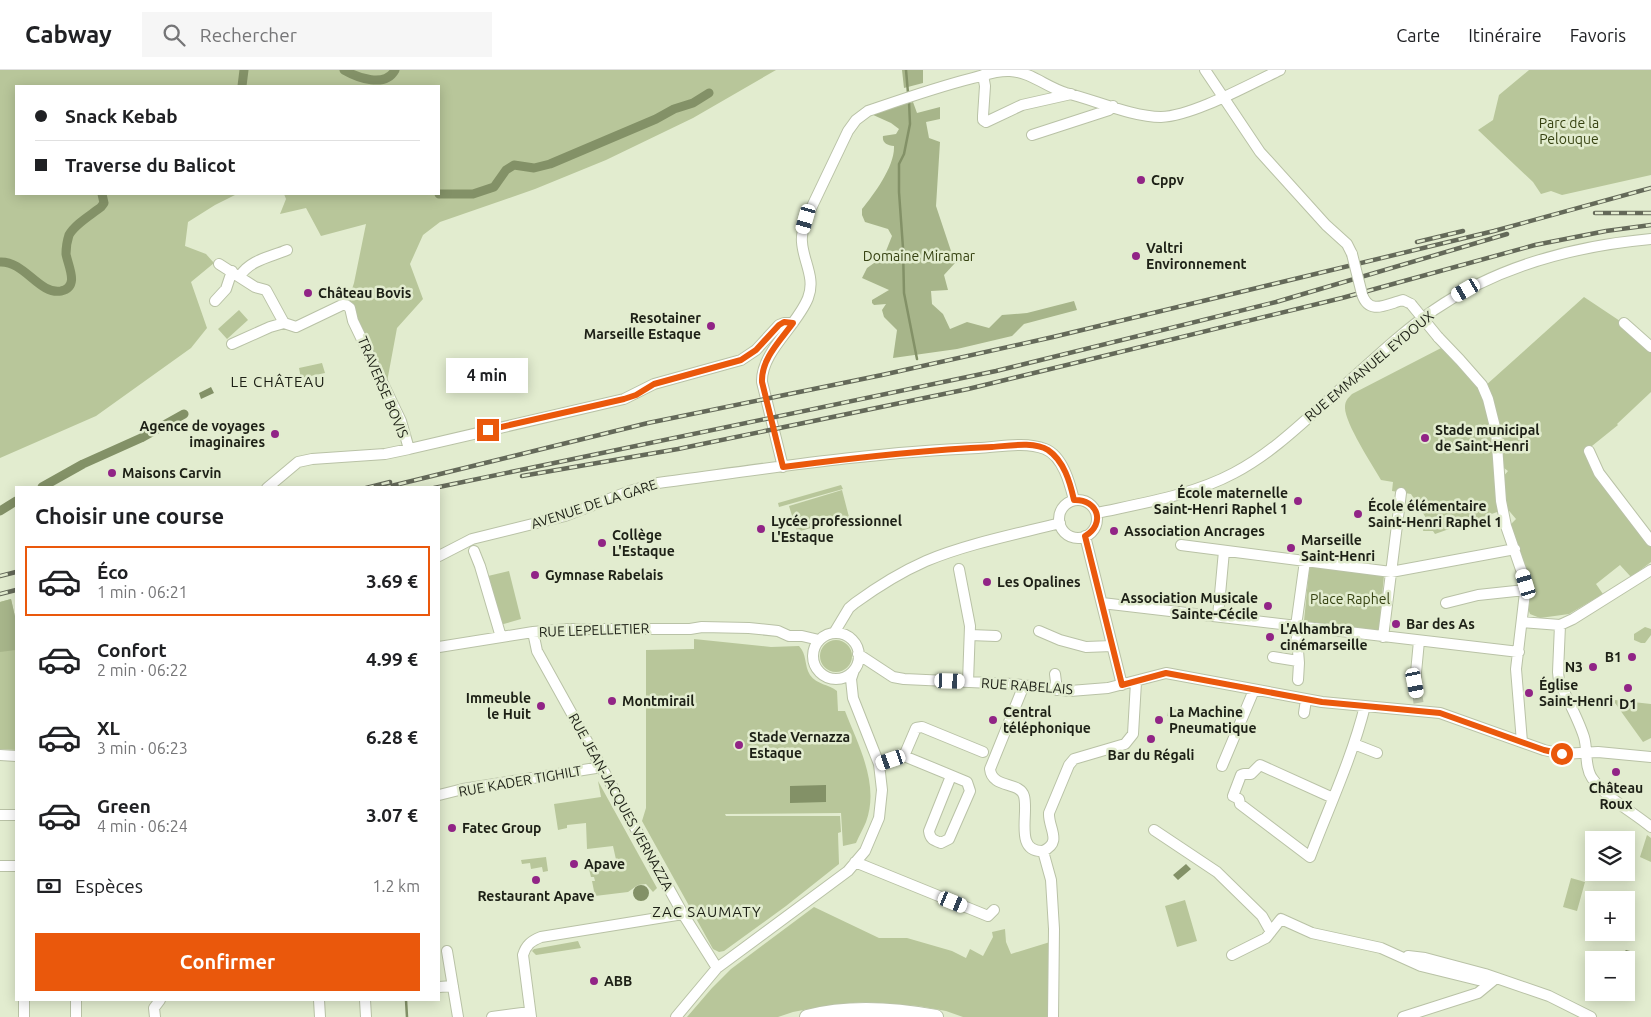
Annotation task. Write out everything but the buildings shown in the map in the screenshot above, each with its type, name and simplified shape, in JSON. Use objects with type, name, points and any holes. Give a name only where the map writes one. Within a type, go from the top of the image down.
[{"type":"main road","points":[[807,1017],[835,1011],[875,1010],[936,1017]]},
{"type":"street","points":[[1205,70],[1260,152],[1326,225],[1347,244],[1352,254],[1366,303],[1371,306],[1382,306],[1403,300],[1410,304],[1482,385],[1488,399],[1496,431],[1506,526],[1526,584],[1516,668],[1522,742]]},
{"type":"street","points":[[783,467],[762,382],[762,372],[767,359],[808,298],[811,284],[802,241],[804,225],[848,131],[864,113],[943,85],[1003,71],[1027,72],[1057,90],[1144,115],[1172,116],[1223,97],[1280,70]]},
{"type":"street","points":[[983,75],[985,86],[982,116],[986,122],[1022,105],[1072,94]]},
{"type":"street","points":[[1032,135],[1109,110],[1113,106]]},
{"type":"street","name":"RUE EMMANUEL EYDOUX","points":[[1097,513],[1201,487],[1216,482],[1252,463],[1281,441],[1417,323],[1451,299],[1480,282],[1539,260],[1628,241],[1651,239]]},
{"type":"street","points":[[215,300],[226,289],[236,274],[252,264],[287,250]]},
{"type":"street","points":[[219,264],[255,287],[266,290],[284,323],[270,327],[232,344]]},
{"type":"street","name":"TRAVERSE BOVIS","points":[[269,486],[298,462],[312,458],[384,454],[408,449],[400,421],[353,321],[350,308],[346,304],[342,305],[296,327],[284,323]]},
{"type":"street","points":[[408,449],[624,399],[636,395],[654,384],[730,365],[748,356],[779,325],[784,322],[793,323]]},
{"type":"street","points":[[1624,323],[1651,348]]},
{"type":"street","name":"AVENUE DE LA GARE","points":[[440,556],[472,540],[565,516],[630,491],[658,483],[948,449],[1033,446],[1048,450],[1061,463],[1069,481],[1074,500]]},
{"type":"street","points":[[1589,450],[1599,473],[1651,541]]},
{"type":"street","points":[[1383,637],[1401,493]]},
{"type":"street","points":[[1074,500],[1086,501],[1097,513],[1097,524],[1094,529],[1079,538],[1067,534],[1060,523],[1059,517],[1064,506],[1074,500]]},
{"type":"street","points":[[834,633],[849,608],[855,602],[926,561],[1060,523]]},
{"type":"street","points":[[1085,536],[1122,685]]},
{"type":"street","points":[[1181,545],[1391,572],[1515,549]]},
{"type":"street","points":[[474,551],[501,637]]},
{"type":"street","points":[[1218,616],[1224,551]]},
{"type":"street","points":[[1298,680],[1296,626],[1305,561]]},
{"type":"street","points":[[959,570],[970,626],[968,682]]},
{"type":"street","points":[[1522,622],[1560,625],[1573,620],[1651,570]]},
{"type":"street","points":[[1446,603],[1478,595],[1525,590]]},
{"type":"street","points":[[1102,603],[1519,652]]},
{"type":"street","points":[[676,1017],[718,968],[848,871],[864,851],[879,818],[882,790],[879,764],[853,698],[851,679],[858,654],[857,647],[848,636],[844,618]]},
{"type":"street","points":[[1560,625],[1559,680],[1584,738],[1587,764],[1591,776],[1598,786],[1651,827]]},
{"type":"street","name":"RUE LEPELLETIER","points":[[440,647],[569,628],[690,629],[702,627],[778,631],[803,642],[813,650]]},
{"type":"street","points":[[1039,631],[1060,640],[1086,647],[1112,646]]},
{"type":"street","name":"RUE JEAN-JACQUES VERNAZZA","points":[[533,632],[537,651],[683,914],[718,968]]},
{"type":"street","points":[[848,636],[834,633],[826,635],[813,650],[813,656],[815,666],[822,674],[832,678],[853,698]]},
{"type":"street","points":[[970,635],[996,636]]},
{"type":"street","name":"RUE LEPELLETIER","points":[[789,636],[802,636],[820,640]]},
{"type":"street","points":[[1417,693],[1415,683],[1419,641]]},
{"type":"street","name":"RUE RABELAIS","points":[[858,654],[892,677],[1024,685],[1070,691],[1122,685],[1166,673],[1306,700],[1365,706],[1419,708],[1440,713],[1562,754],[1598,752],[1651,757]]},
{"type":"street","points":[[1273,657],[1298,661]]},
{"type":"street","points":[[832,678],[846,676],[855,668],[875,665]]},
{"type":"street","points":[[1055,674],[1057,690]]},
{"type":"street","points":[[1024,685],[990,769],[993,778],[1022,790],[1025,802],[1027,845],[1031,849],[1043,851],[1052,843],[1054,834],[1049,813],[1069,765],[1080,756],[1125,744],[1133,734],[1136,682]]},
{"type":"street","points":[[1222,766],[1254,690]]},
{"type":"street","points":[[1304,713],[1306,700]]},
{"type":"street","points":[[1333,798],[1260,765],[1251,774],[1242,775],[1233,796],[1239,799],[1240,804],[1310,857],[1333,798],[1354,744],[1365,706]]},
{"type":"street","points":[[904,756],[916,728],[922,727],[983,752]]},
{"type":"street","points":[[1354,744],[1377,752]]},
{"type":"street","points":[[0,755],[15,756]]},
{"type":"street","points":[[879,764],[904,756],[967,782],[970,791],[950,839],[941,843],[933,840],[929,831],[951,776]]},
{"type":"street","name":"RUE KADER TIGHILT","points":[[440,795],[464,789],[602,767]]},
{"type":"street","points":[[0,815],[15,815]]},
{"type":"street","points":[[1154,830],[1217,872],[1262,916],[1271,932]]},
{"type":"street","points":[[1043,851],[1051,880],[1054,929],[1053,1017]]},
{"type":"street","points":[[855,862],[988,916],[994,910]]},
{"type":"street","points":[[0,866],[15,866]]},
{"type":"street","points":[[494,1017],[530,1015],[523,955],[526,947],[532,940],[683,914]]},
{"type":"street","points":[[1232,955],[1266,938],[1281,920],[1312,933],[1381,948],[1420,966],[1478,980],[1496,978],[1548,996],[1591,1017]]},
{"type":"street","points":[[447,951],[458,1017]]},
{"type":"street","points":[[1403,1017],[1478,993],[1496,978]]},
{"type":"street","points":[[440,987],[453,986]]},
{"type":"street","points":[[24,1001],[24,1017]]},
{"type":"street","points":[[76,1001],[76,1017]]},
{"type":"street","points":[[154,1017],[154,1008],[159,1001]]},
{"type":"street","points":[[319,1001],[320,1017]]},
{"type":"street","points":[[365,1001],[366,1017]]},
{"type":"green space","points":[[0,70],[776,70],[693,118],[606,160],[535,189],[440,222],[423,235],[410,264],[423,299],[397,328],[387,382],[350,316],[350,295],[366,224],[321,236],[306,208],[280,214],[286,199],[284,195],[440,195],[440,85],[15,85],[15,195],[235,195],[188,222],[185,246],[206,254],[214,263],[191,282],[207,328],[191,348],[96,416],[0,458]]},
{"type":"green space","points":[[902,70],[923,70],[923,83],[904,88]]},
{"type":"green space","name":"Parc de la Pelouque","points":[[1529,70],[1651,70],[1651,175],[1562,195],[1551,191],[1541,194],[1533,182],[1478,130],[1493,120],[1499,95]]},
{"type":"green space","name":"Domaine Miramar","points":[[913,102],[917,113],[940,107],[940,119],[926,122],[929,138],[940,142],[936,206],[955,263],[944,275],[948,290],[931,291],[932,304],[943,314],[950,329],[967,322],[989,328],[1002,315],[1027,313],[1074,301],[1077,310],[1024,324],[1012,336],[957,349],[893,358],[897,330],[884,317],[882,310],[886,304],[874,305],[872,303],[872,300],[889,290],[862,278],[867,268],[884,256],[892,236],[888,229],[865,222],[862,209],[883,179],[891,162],[894,146],[886,143],[883,140],[883,136],[896,134],[899,129],[891,123],[871,114]]},
{"type":"green space","points":[[1584,297],[1623,323],[1651,350],[1651,392],[1618,425],[1587,450],[1651,544],[1651,562],[1631,577],[1620,565],[1596,584],[1603,594],[1569,614],[1540,618],[1530,614],[1527,606],[1510,525],[1516,519],[1505,506],[1502,478],[1508,471],[1500,465],[1485,386]]},
{"type":"green space","points":[[239,310],[248,320],[227,339],[218,329]]},
{"type":"green space","name":"Stade municipal de Saint-Henri","points":[[1445,346],[1479,387],[1488,412],[1500,511],[1435,534],[1433,531],[1423,531],[1426,518],[1411,494],[1392,491],[1393,482],[1381,480],[1349,423],[1345,407],[1346,401],[1352,394]]},
{"type":"green space","points":[[322,363],[325,373],[301,378],[299,368]]},
{"type":"green space","points":[[841,485],[843,489],[779,507],[778,503]]},
{"type":"green space","points":[[842,490],[849,517],[797,532],[789,506]]},
{"type":"green space","name":"Place Raphel","points":[[1311,566],[1384,575],[1379,629],[1377,631],[1304,621]]},
{"type":"green space","points":[[509,571],[521,619],[500,625],[488,576]]},
{"type":"green space","points":[[11,599],[15,617],[15,750],[0,749],[0,602]]},
{"type":"green space","points":[[11,599],[15,617],[15,650],[0,652],[0,602]]},
{"type":"green space","points":[[1645,627],[1651,629],[1651,635],[1645,643],[1634,640],[1634,634]]},
{"type":"green space","points":[[694,639],[771,647],[799,646],[802,649],[810,675],[816,681],[837,691],[838,711],[845,711],[866,765],[869,779],[870,808],[856,843],[843,846],[841,813],[725,814],[726,816],[840,816],[841,832],[838,833],[839,864],[786,906],[724,951],[719,952],[713,949],[642,821],[646,808],[646,650],[694,649]]},
{"type":"green space","points":[[836,640],[842,641],[847,645],[851,650],[851,662],[847,667],[842,671],[836,672],[830,671],[825,667],[821,662],[820,656],[821,650],[825,645],[830,641]]},
{"type":"green space","points":[[1615,700],[1651,704],[1651,738],[1643,742],[1615,703]]},
{"type":"green space","points":[[1169,708],[1185,711],[1184,719],[1167,716]]},
{"type":"green space","points":[[598,781],[657,888],[653,892],[646,884],[638,885],[628,892],[595,896],[592,881],[595,881],[594,877],[591,877],[589,869],[617,864],[613,846],[587,849],[586,823],[567,825],[567,828],[558,830],[554,804],[601,797]]},
{"type":"green space","points":[[1647,835],[1651,838],[1651,862],[1640,857]]},
{"type":"green space","points":[[546,857],[548,871],[543,872],[542,867],[531,869],[530,863],[522,864],[521,860]]},
{"type":"green space","points":[[1571,878],[1585,882],[1577,911],[1563,907]]},
{"type":"green space","points":[[1185,900],[1197,941],[1177,947],[1165,906]]},
{"type":"green space","points":[[814,907],[879,938],[907,938],[952,951],[966,958],[970,949],[983,956],[993,937],[992,932],[1005,929],[1006,942],[1011,954],[1050,942],[1051,1017],[963,1017],[946,1011],[918,1006],[863,1002],[824,1006],[778,1017],[687,1017],[731,969]]},
{"type":"green space","points":[[578,941],[581,948],[536,955],[532,951],[534,949]]},
{"type":"shaded area","points":[[211,387],[214,393],[201,399],[199,393]]},
{"type":"shaded area","points":[[826,785],[826,802],[790,803],[790,786]]},
{"type":"shaded area","points":[[1186,864],[1191,869],[1178,880],[1173,875]]},
{"type":"shaded area","points":[[641,885],[647,887],[649,893],[647,899],[641,901],[635,899],[633,893],[635,887]]},
{"type":"waterway","points":[[242,85],[244,70]]},
{"type":"waterway","points":[[344,70],[371,80],[385,79],[395,70]]},
{"type":"waterway","points":[[906,70],[908,93]]},
{"type":"waterway","points":[[440,194],[473,194],[494,187],[506,170],[514,165],[534,168],[550,164],[656,119],[674,109],[693,103],[709,93]]},
{"type":"waterway","points":[[909,101],[910,124],[904,154],[899,164],[899,192],[904,293],[917,359]]},
{"type":"waterway","points":[[0,262],[9,263],[17,267],[53,291],[67,289],[71,281],[66,254],[69,235],[79,223],[101,207],[104,203],[102,195]]},
{"type":"waterway","points":[[44,486],[83,464],[141,438],[184,414]]},
{"type":"waterway","points":[[0,511],[15,502]]},
{"type":"waterway","points":[[406,1001],[407,1017]]},
{"type":"tunnel","points":[[1417,693],[1419,706]]},
{"type":"railway","points":[[391,486],[648,423],[882,375],[1053,337],[1494,231],[1651,188]]},
{"type":"railway","points":[[1595,213],[1651,213]]},
{"type":"railway","points":[[522,476],[678,449],[968,389],[1342,298],[1535,245],[1606,231],[1651,225]]},
{"type":"railway","points":[[1417,242],[1463,231]]},
{"type":"railway","points":[[440,487],[996,371],[1276,302],[1507,234]]},
{"type":"railway","points":[[374,486],[390,482]]},
{"type":"railway","points":[[0,576],[15,572]]},
{"type":"railway","points":[[0,594],[15,590]]},
{"type":"place","name":"Cppv","points":[[1141,180]]},
{"type":"place","name":"Valtri Environnement","points":[[1136,256]]},
{"type":"place","name":"Château Bovis","points":[[308,293]]},
{"type":"place","name":"Resotainer Marseille Estaque","points":[[711,326]]},
{"type":"place","name":"Agence de voyages imaginaires","points":[[275,434]]},
{"type":"place","name":"Stade municipal de Saint-Henri","points":[[1425,438]]},
{"type":"place","name":"Maisons Carvin","points":[[112,473]]},
{"type":"place","name":"École maternelle Saint-Henri Raphel 1","points":[[1298,501]]},
{"type":"place","name":"École élémentaire Saint-Henri Raphel 1","points":[[1358,514]]},
{"type":"place","name":"Lycée professionnel L'Estaque","points":[[761,529]]},
{"type":"place","name":"Association Ancrages","points":[[1114,531]]},
{"type":"place","name":"Collège L'Estaque","points":[[602,543]]},
{"type":"place","name":"Marseille Saint-Henri","points":[[1291,548]]},
{"type":"place","name":"Gymnase Rabelais","points":[[535,575]]},
{"type":"place","name":"Les Opalines","points":[[987,582]]},
{"type":"place","name":"Association Musicale Sainte-Cécile","points":[[1268,606]]},
{"type":"place","name":"Bar des As","points":[[1396,624]]},
{"type":"place","name":"L'Alhambra cinémarseille","points":[[1270,637]]},
{"type":"place","name":"B1","points":[[1632,657]]},
{"type":"place","name":"N3","points":[[1593,667]]},
{"type":"place","name":"D1","points":[[1628,688]]},
{"type":"place","name":"Église Saint-Henri","points":[[1529,693]]},
{"type":"place","name":"Montmirail","points":[[612,701]]},
{"type":"place","name":"Immeuble le Huit","points":[[541,706]]},
{"type":"place","name":"Central téléphonique","points":[[993,720]]},
{"type":"place","name":"La Machine Pneumatique","points":[[1159,720]]},
{"type":"place","name":"Bar du Régali","points":[[1151,739]]},
{"type":"place","name":"Stade Vernazza Estaque","points":[[739,745]]},
{"type":"place","name":"Château Roux","points":[[1616,772]]},
{"type":"place","name":"Fatec Group","points":[[452,828]]},
{"type":"place","name":"Apave","points":[[574,864]]},
{"type":"place","name":"Restaurant Apave","points":[[536,880]]},
{"type":"place","name":"ABB","points":[[594,981]]},
{"type":"district","name":"LE CHÂTEAU","points":[[278,382]]},
{"type":"district","name":"ZAC SAUMATY","points":[[707,912]]},
{"type":"route","points":[[488,430],[624,399],[636,395],[654,384],[730,365],[756,350],[779,325],[784,322],[793,323],[767,359],[762,372],[762,382],[783,467],[948,449],[1033,446],[1048,450],[1061,463],[1069,481],[1074,500],[1086,501],[1097,513],[1097,524],[1090,534],[1085,536],[1122,685],[1166,673],[1322,702],[1440,713],[1544,750],[1562,754]]}]
